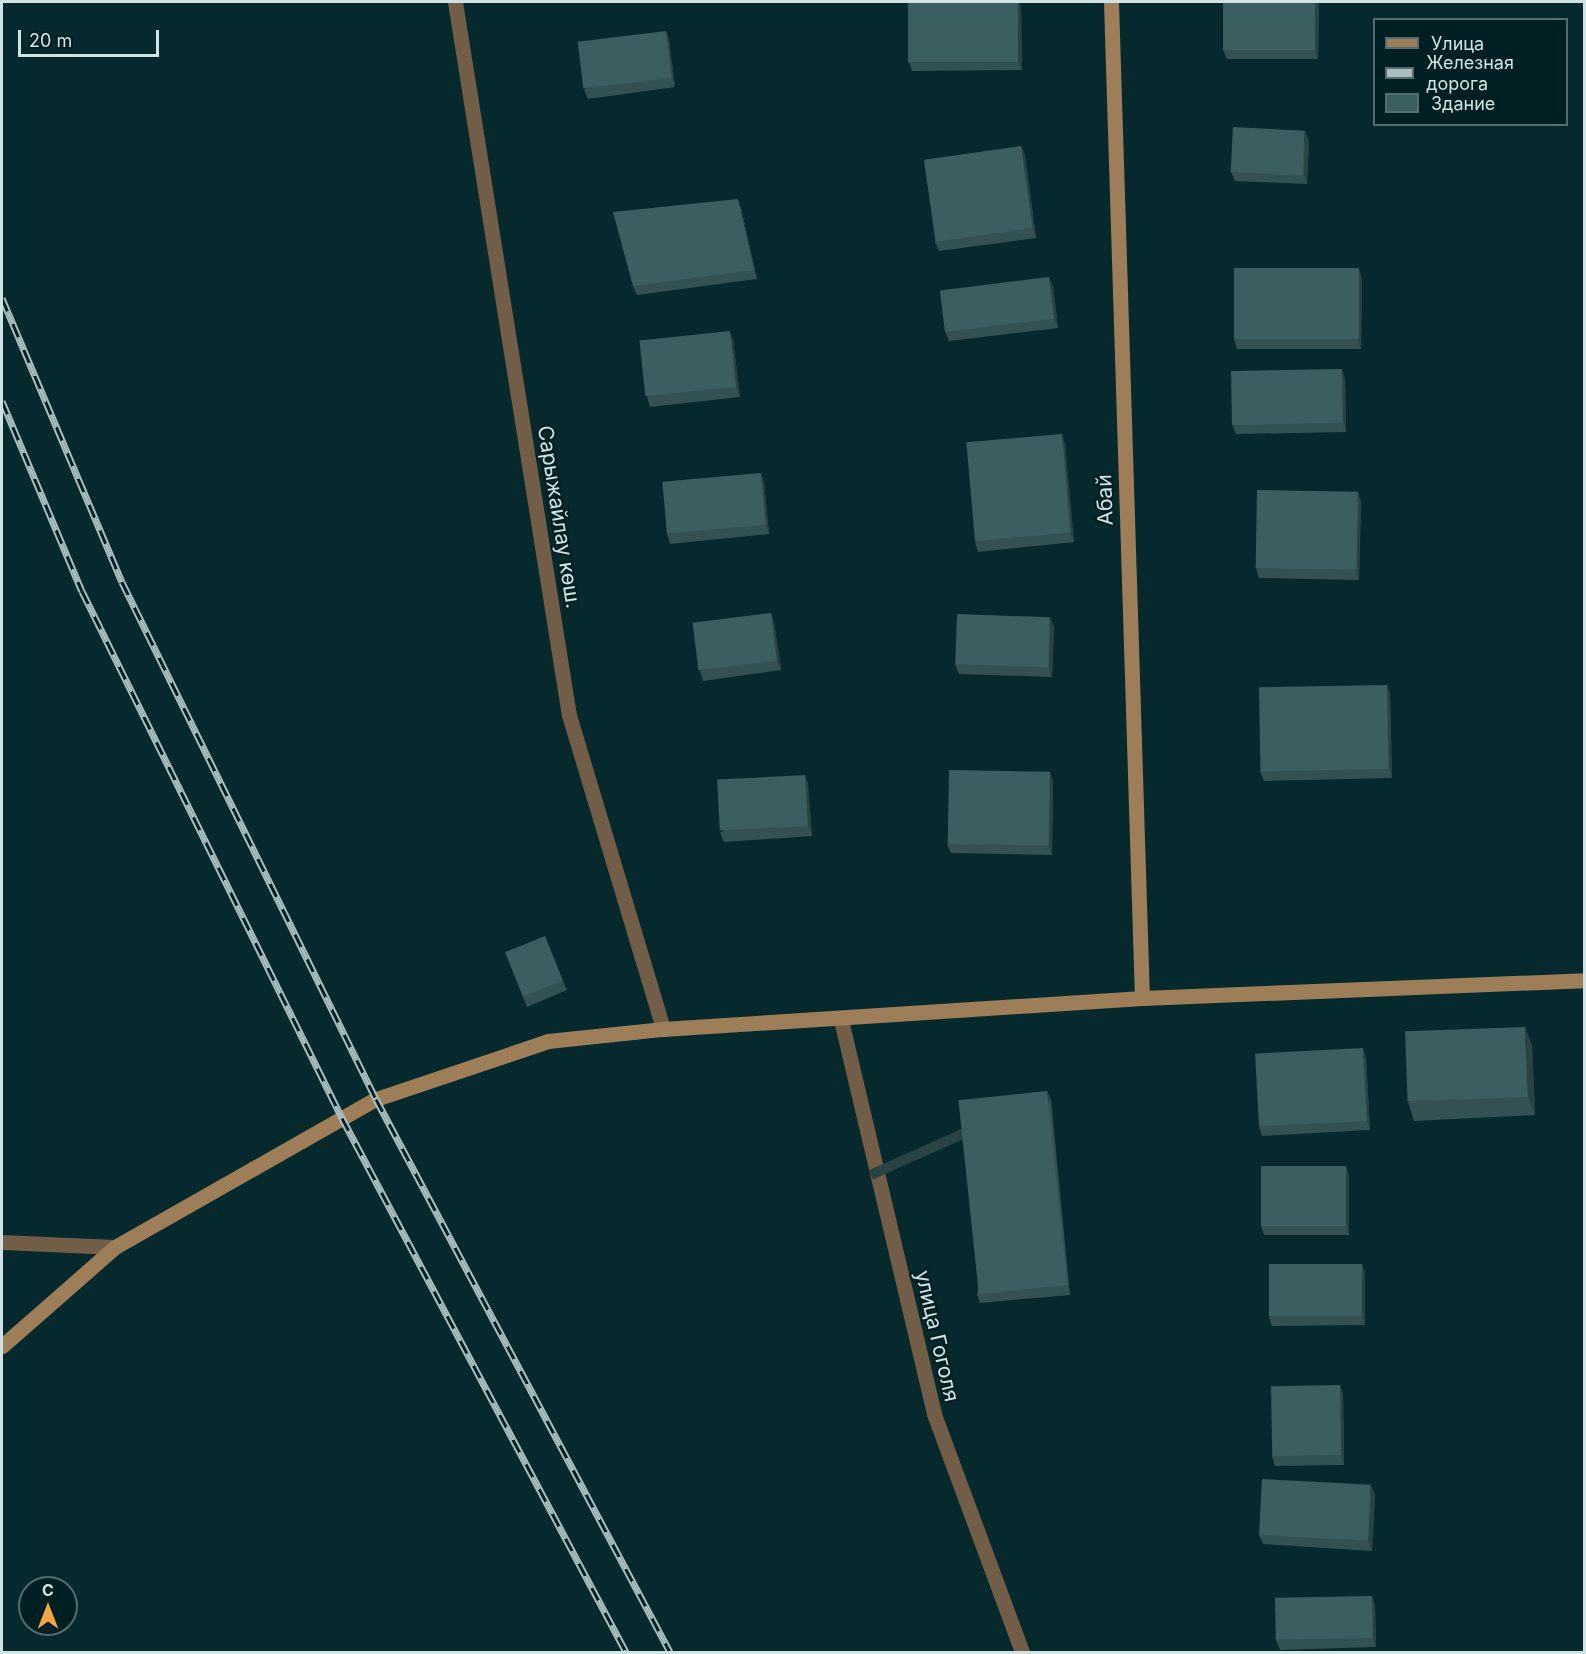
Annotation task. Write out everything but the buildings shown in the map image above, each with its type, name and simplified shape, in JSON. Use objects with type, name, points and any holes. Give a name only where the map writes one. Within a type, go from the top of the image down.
[{"type":"main road","name":"Абай","points":[[1111,2],[1142,998]]},
{"type":"main road","points":[[2,1347],[115,1247],[376,1099],[548,1041],[663,1029],[841,1020],[1142,998],[1584,980]]},
{"type":"street","name":"Сарыжайлау көш.","points":[[455,2],[569,715],[663,1029]]},
{"type":"street","name":"улица Гоголя","points":[[841,1020],[934,1414],[1022,1653]]},
{"type":"street","points":[[2,1242],[115,1247]]},
{"type":"railway","points":[[2,298],[122,582],[376,1099],[670,1652]]},
{"type":"railway","points":[[2,401],[82,591],[342,1118],[626,1652]]}]
